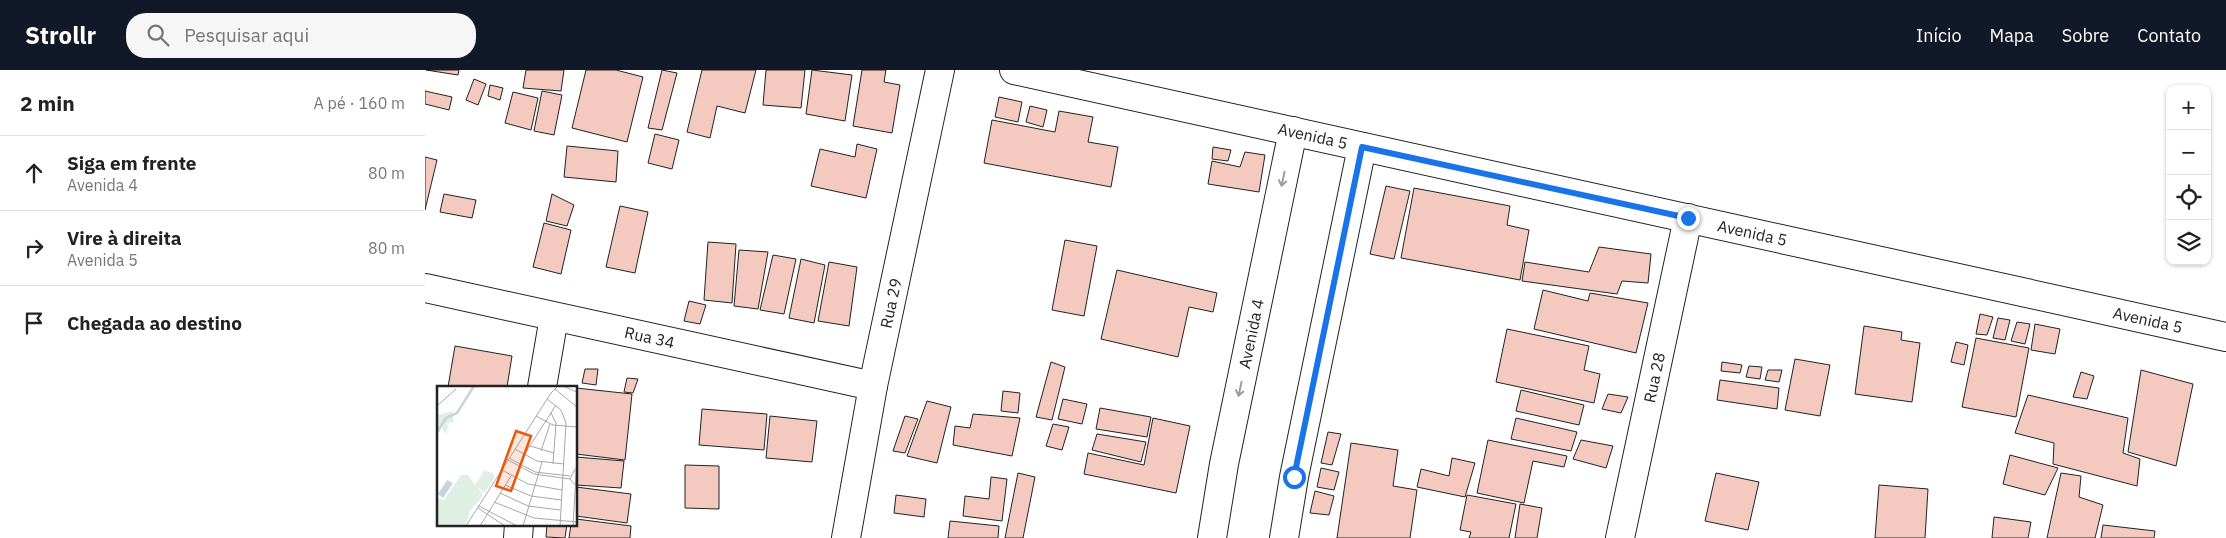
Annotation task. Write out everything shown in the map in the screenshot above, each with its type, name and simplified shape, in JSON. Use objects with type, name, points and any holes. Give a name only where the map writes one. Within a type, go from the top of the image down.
[{"type":"street","name":"Rua 29","points":[[846,538],[873,386],[940,70]]},
{"type":"street","name":"Avenida 5","points":[[1014,70],[1055,75],[1362,147],[2226,337]]},
{"type":"street","name":"Avenida 4","points":[[1212,538],[1225,464],[1293,131]]},
{"type":"street","points":[[1284,538],[1294,477],[1362,147]]},
{"type":"street","name":"Rua 28","points":[[1620,538],[1688,218]]},
{"type":"street","name":"Rua 34","points":[[425,288],[873,386]]},
{"type":"street","points":[[542,386],[554,317]]},
{"type":"building","points":[[426,70],[459,70],[458,75]]},
{"type":"building","points":[[526,70],[564,70],[561,91],[523,88]]},
{"type":"building","points":[[586,70],[616,70],[643,77],[627,142],[572,128]]},
{"type":"building","points":[[662,70],[677,73],[662,130],[648,128]]},
{"type":"building","points":[[702,70],[756,70],[745,113],[717,106],[710,138],[687,132]]},
{"type":"building","points":[[766,70],[805,70],[801,108],[763,105]]},
{"type":"building","points":[[812,70],[852,75],[845,121],[806,114]]},
{"type":"building","points":[[862,70],[886,70],[884,82],[900,85],[892,133],[853,126]]},
{"type":"building","points":[[474,79],[486,84],[478,105],[466,100]]},
{"type":"building","points":[[490,85],[503,88],[500,100],[488,96]]},
{"type":"building","points":[[425,91],[452,97],[449,110],[425,104]]},
{"type":"building","points":[[542,91],[562,95],[554,135],[534,131]]},
{"type":"building","points":[[513,92],[538,98],[531,130],[505,123]]},
{"type":"building","points":[[999,97],[1022,102],[1018,122],[995,117]]},
{"type":"building","points":[[1030,106],[1047,110],[1043,127],[1026,122]]},
{"type":"building","points":[[1059,111],[1093,117],[1088,142],[1118,147],[1111,187],[984,163],[992,120],[1055,132]]},
{"type":"building","points":[[655,134],[679,140],[672,169],[648,163]]},
{"type":"building","points":[[857,144],[877,149],[866,198],[811,186],[820,149],[855,157]]},
{"type":"building","points":[[567,146],[618,151],[616,182],[564,177]]},
{"type":"building","points":[[1213,147],[1231,150],[1228,161],[1212,159]]},
{"type":"building","points":[[1245,152],[1265,155],[1259,192],[1208,184],[1212,161],[1240,167]]},
{"type":"building","points":[[425,157],[437,160],[425,210]]},
{"type":"building","points":[[1386,186],[1410,191],[1394,259],[1370,254]]},
{"type":"building","points":[[1414,188],[1510,206],[1507,225],[1529,230],[1520,280],[1401,258]]},
{"type":"building","points":[[444,194],[476,200],[472,218],[440,212]]},
{"type":"building","points":[[552,194],[574,205],[567,226],[546,221]]},
{"type":"building","points":[[620,206],[648,212],[635,273],[606,267]]},
{"type":"building","points":[[544,223],[571,230],[561,274],[533,267]]},
{"type":"building","points":[[1065,240],[1097,246],[1084,316],[1052,310]]},
{"type":"building","points":[[708,242],[736,244],[732,303],[704,300]]},
{"type":"building","points":[[1599,247],[1651,254],[1648,283],[1622,281],[1617,294],[1522,281],[1525,262],[1589,272]]},
{"type":"building","points":[[739,250],[768,252],[758,309],[734,306]]},
{"type":"building","points":[[773,255],[796,259],[784,314],[760,310]]},
{"type":"building","points":[[801,259],[825,265],[814,323],[789,318]]},
{"type":"building","points":[[829,262],[857,267],[849,326],[818,321]]},
{"type":"building","points":[[1117,270],[1217,293],[1213,312],[1189,307],[1178,357],[1101,339]]},
{"type":"building","points":[[1543,290],[1588,301],[1590,293],[1648,303],[1636,353],[1534,329]]},
{"type":"building","points":[[689,301],[706,305],[700,324],[684,321]]},
{"type":"building","points":[[1980,314],[1993,317],[1987,335],[1976,334]]},
{"type":"building","points":[[1998,318],[2010,320],[2005,340],[1993,338]]},
{"type":"building","points":[[2017,322],[2030,324],[2025,344],[2011,341]]},
{"type":"building","points":[[2035,324],[2060,329],[2055,354],[2031,350]]},
{"type":"building","points":[[1864,326],[1902,332],[1901,340],[1920,343],[1912,402],[1855,394]]},
{"type":"building","points":[[1507,329],[1589,346],[1584,370],[1600,374],[1594,403],[1496,382]]},
{"type":"building","points":[[1976,338],[2029,348],[2016,417],[1962,407]]},
{"type":"building","points":[[1956,342],[1968,345],[1964,365],[1951,362]]},
{"type":"building","points":[[455,346],[512,356],[507,386],[448,386]]},
{"type":"building","points":[[1795,359],[1830,365],[1820,416],[1785,410]]},
{"type":"building","points":[[1051,362],[1065,367],[1052,420],[1036,417]]},
{"type":"building","points":[[1722,362],[1742,365],[1740,373],[1721,371]]},
{"type":"building","points":[[1749,366],[1762,367],[1760,379],[1746,377]]},
{"type":"building","points":[[585,369],[598,369],[596,385],[582,383]]},
{"type":"building","points":[[1768,370],[1782,370],[1779,382],[1765,380]]},
{"type":"building","points":[[2141,370],[2193,384],[2176,466],[2128,452]]},
{"type":"building","points":[[2081,372],[2094,376],[2087,399],[2073,397]]},
{"type":"building","points":[[627,378],[638,379],[633,393],[624,392]]},
{"type":"building","points":[[1720,380],[1779,388],[1777,409],[1717,400]]},
{"type":"building","points":[[577,388],[632,394],[625,460],[577,454]]},
{"type":"building","points":[[1521,390],[1584,405],[1579,425],[1516,411]]},
{"type":"building","points":[[1003,391],[1020,393],[1018,413],[1001,411]]},
{"type":"building","points":[[1608,394],[1628,397],[1621,413],[1602,409]]},
{"type":"building","points":[[2028,395],[2128,418],[2123,453],[2140,459],[2137,486],[2053,464],[2054,443],[2015,433]]},
{"type":"building","points":[[1063,399],[1087,404],[1082,424],[1058,419]]},
{"type":"building","points":[[927,401],[951,407],[937,463],[907,456]]},
{"type":"building","points":[[1100,408],[1151,417],[1147,437],[1096,429]]},
{"type":"building","points":[[702,409],[767,414],[764,450],[699,445]]},
{"type":"building","points":[[973,414],[1020,418],[1012,456],[953,445],[955,426],[970,428]]},
{"type":"building","points":[[770,416],[817,421],[812,462],[766,458]]},
{"type":"building","points":[[905,416],[918,419],[905,453],[893,451]]},
{"type":"building","points":[[1153,418],[1190,426],[1176,493],[1084,474],[1088,453],[1144,465]]},
{"type":"building","points":[[1516,418],[1577,432],[1571,451],[1511,439]]},
{"type":"building","points":[[1053,424],[1069,427],[1062,450],[1046,446]]},
{"type":"building","points":[[1328,432],[1341,434],[1332,465],[1321,463]]},
{"type":"building","points":[[1097,434],[1146,442],[1141,462],[1092,450]]},
{"type":"building","points":[[1488,440],[1567,456],[1564,467],[1533,461],[1524,503],[1477,493]]},
{"type":"building","points":[[1581,440],[1613,446],[1606,468],[1573,459]]},
{"type":"building","points":[[1351,443],[1398,450],[1393,486],[1417,490],[1410,538],[1337,538]]},
{"type":"building","points":[[2010,455],[2058,468],[2045,495],[2003,484]]},
{"type":"building","points":[[577,457],[624,461],[621,488],[577,485]]},
{"type":"building","points":[[1452,458],[1475,463],[1465,497],[1417,487],[1421,469],[1449,476]]},
{"type":"building","points":[[685,465],[719,466],[719,509],[685,508]]},
{"type":"building","points":[[1321,468],[1339,472],[1334,490],[1317,487]]},
{"type":"building","points":[[1018,473],[1035,477],[1023,538],[1005,538]]},
{"type":"building","points":[[1716,473],[1759,482],[1748,530],[1705,521]]},
{"type":"building","points":[[2061,473],[2081,476],[2079,497],[2103,505],[2095,538],[2047,538]]},
{"type":"building","points":[[991,477],[1007,479],[1002,521],[963,516],[965,496],[989,499]]},
{"type":"building","points":[[1879,485],[1928,489],[1925,538],[1875,538]]},
{"type":"building","points":[[577,487],[631,494],[627,523],[577,516]]},
{"type":"building","points":[[1315,491],[1334,496],[1329,515],[1310,513]]},
{"type":"building","points":[[896,495],[926,499],[924,517],[894,513]]},
{"type":"building","points":[[1467,495],[1516,504],[1509,538],[1469,538],[1471,532],[1460,530]]},
{"type":"building","points":[[1520,504],[1542,508],[1537,538],[1515,538]]},
{"type":"building","points":[[1994,517],[2031,522],[2028,538],[1992,538]]},
{"type":"building","points":[[577,519],[631,526],[630,538],[569,538],[571,526],[577,526]]},
{"type":"building","points":[[950,521],[999,526],[998,538],[948,538]]},
{"type":"building","points":[[2103,525],[2155,531],[2154,538],[2101,538]]},
{"type":"building","points":[[547,526],[567,526],[565,538],[546,537]]},
{"type":"route","points":[[1294,477],[1362,147],[1688,218]]}]
